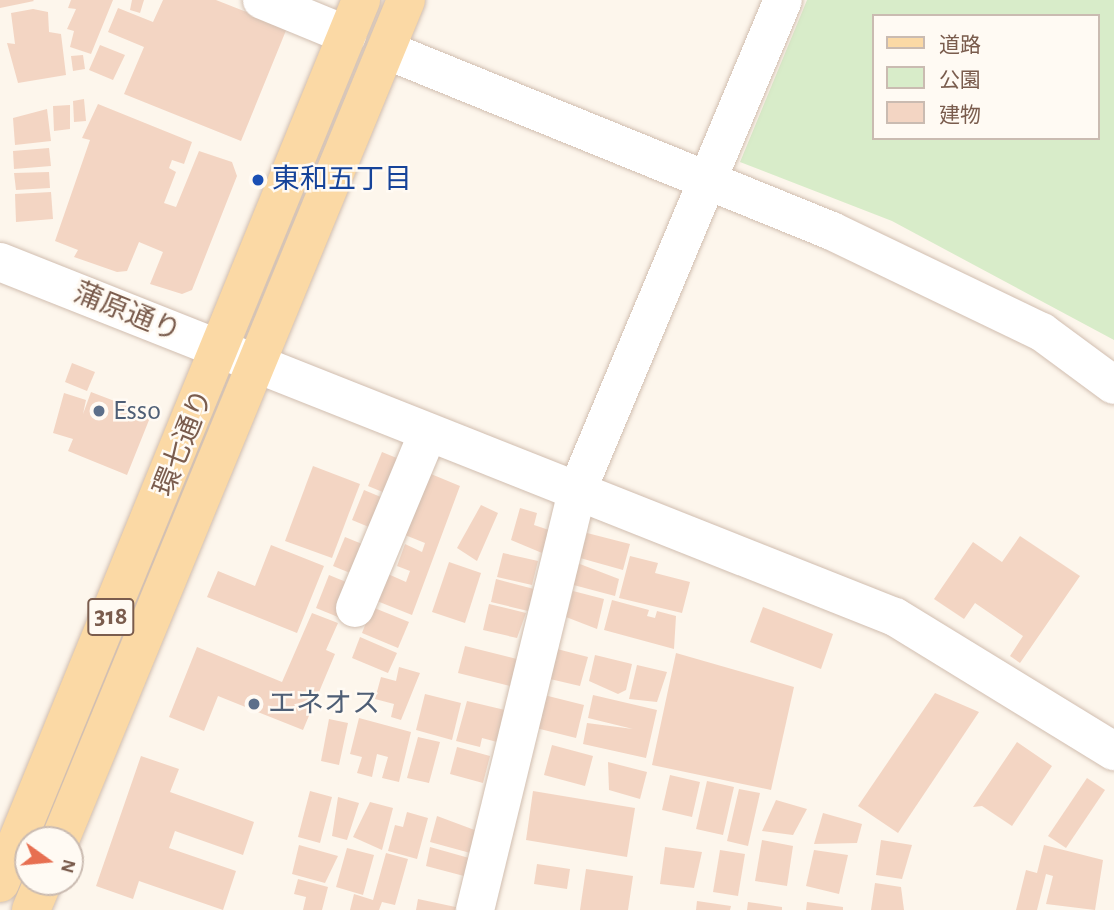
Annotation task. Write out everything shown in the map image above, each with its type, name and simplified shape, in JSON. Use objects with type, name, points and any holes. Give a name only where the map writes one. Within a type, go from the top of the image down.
[{"type":"main road","name":"環七通り","points":[[65,826],[238,358],[346,35],[361,0]]},
{"type":"main road","name":"環七通り","points":[[0,882],[238,358],[386,50],[406,0]]},
{"type":"street","points":[[262,0],[346,35]]},
{"type":"street","points":[[475,910],[577,491],[783,0]]},
{"type":"street","points":[[386,50],[710,179],[1042,332],[1114,385]]},
{"type":"street","name":"蒲原通り","points":[[0,262],[920,629],[1114,751]]},
{"type":"street","points":[[355,608],[428,433]]},
{"type":"green space","points":[[807,0],[1114,0],[1114,340],[892,221],[740,162]]},
{"type":"building","points":[[0,0],[33,0],[34,1],[0,8]]},
{"type":"building","points":[[71,0],[113,0],[91,54],[70,47],[74,31],[67,29],[76,9],[68,8]]},
{"type":"building","points":[[132,0],[144,0],[140,13],[130,10]]},
{"type":"building","points":[[163,0],[216,0],[287,28],[241,141],[124,94],[144,47],[108,32],[118,8],[153,22]]},
{"type":"building","points":[[33,9],[48,12],[49,32],[61,34],[66,75],[18,83],[7,43],[15,44],[11,13]]},
{"type":"building","points":[[100,45],[125,55],[113,80],[89,70]]},
{"type":"building","points":[[83,55],[85,69],[73,71],[71,56]]},
{"type":"building","points":[[84,99],[86,121],[74,122],[73,101]]},
{"type":"building","points":[[98,104],[192,142],[184,164],[172,160],[169,168],[176,172],[164,203],[176,207],[199,151],[232,162],[237,176],[192,290],[182,294],[150,284],[163,252],[139,242],[127,271],[117,272],[74,257],[78,250],[55,241],[90,140],[82,138]]},
{"type":"building","points":[[70,105],[70,129],[54,131],[53,106]]},
{"type":"building","points":[[47,109],[51,141],[15,145],[13,118]]},
{"type":"building","points":[[49,148],[51,166],[14,169],[13,151]]},
{"type":"building","points":[[49,172],[50,188],[16,190],[14,173]]},
{"type":"building","points":[[51,192],[53,219],[16,222],[15,194]]},
{"type":"building","points":[[72,363],[95,372],[87,391],[65,382]]},
{"type":"building","points":[[91,392],[151,415],[127,475],[68,451],[73,439],[53,433],[64,393],[86,400],[83,414]]},
{"type":"building","points":[[382,452],[404,461],[390,495],[368,486]]},
{"type":"building","points":[[313,466],[360,484],[332,558],[285,541]]},
{"type":"building","points":[[431,474],[460,486],[412,615],[377,601],[388,574],[406,582],[410,571],[397,566],[405,544],[422,552],[425,543],[405,535]]},
{"type":"building","points":[[364,490],[388,500],[376,530],[352,520]]},
{"type":"building","points":[[481,505],[498,513],[477,561],[457,548]]},
{"type":"building","points":[[520,508],[537,513],[534,525],[549,530],[542,553],[511,540]]},
{"type":"building","points":[[587,533],[630,544],[623,570],[580,558]]},
{"type":"building","points":[[1020,536],[1080,576],[1020,663],[1010,656],[1023,636],[975,603],[964,619],[934,599],[973,542],[1002,562]]},
{"type":"building","points":[[345,537],[367,546],[355,575],[333,566]]},
{"type":"building","points":[[271,545],[324,566],[297,633],[207,597],[218,571],[255,586]]},
{"type":"building","points":[[503,553],[538,561],[532,585],[497,577]]},
{"type":"building","points":[[630,556],[658,563],[655,573],[690,582],[682,613],[619,598]]},
{"type":"building","points":[[572,561],[619,579],[615,596],[566,583]]},
{"type":"building","points":[[449,562],[481,573],[465,623],[432,612]]},
{"type":"building","points":[[329,575],[351,584],[338,617],[316,608]]},
{"type":"building","points":[[496,579],[534,589],[528,611],[491,602]]},
{"type":"building","points":[[573,591],[604,599],[597,629],[566,617]]},
{"type":"building","points":[[612,600],[649,610],[647,616],[655,618],[657,611],[676,616],[674,649],[604,630]]},
{"type":"building","points":[[489,604],[526,613],[517,638],[483,630]]},
{"type":"building","points":[[372,607],[409,622],[398,648],[362,633]]},
{"type":"building","points":[[763,607],[833,634],[821,669],[750,642]]},
{"type":"building","points":[[312,613],[338,623],[326,650],[335,654],[303,730],[218,696],[204,731],[169,717],[197,647],[282,682]]},
{"type":"building","points":[[360,637],[397,653],[388,673],[352,658]]},
{"type":"building","points":[[465,646],[517,659],[510,686],[458,673]]},
{"type":"building","points":[[557,649],[588,657],[580,686],[550,679]]},
{"type":"building","points":[[676,653],[794,687],[771,790],[652,765]]},
{"type":"building","points":[[595,655],[632,664],[626,690],[618,694],[589,681]]},
{"type":"building","points":[[637,665],[667,672],[657,702],[629,699]]},
{"type":"building","points":[[399,667],[420,673],[401,720],[391,717],[394,704],[375,699],[381,677],[396,681]]},
{"type":"building","points":[[935,693],[979,712],[898,833],[858,806]]},
{"type":"building","points":[[425,694],[461,703],[452,740],[416,730]]},
{"type":"building","points":[[540,694],[584,705],[576,738],[532,727]]},
{"type":"building","points":[[593,695],[657,710],[646,758],[583,744],[587,723],[633,729],[588,718]]},
{"type":"building","points":[[467,701],[505,710],[497,742],[482,738],[480,747],[456,741]]},
{"type":"building","points":[[359,718],[411,732],[399,782],[382,778],[388,757],[377,754],[372,777],[357,773],[362,757],[350,754]]},
{"type":"building","points":[[329,719],[348,723],[339,765],[321,761]]},
{"type":"building","points":[[418,737],[440,742],[429,783],[407,778]]},
{"type":"building","points":[[1017,742],[1052,766],[1012,826],[982,806],[973,807]]},
{"type":"building","points":[[552,745],[593,756],[585,786],[544,775]]},
{"type":"building","points":[[457,747],[490,756],[483,783],[450,774]]},
{"type":"building","points":[[141,756],[179,769],[170,792],[254,822],[243,855],[175,831],[169,848],[236,871],[223,910],[139,881],[133,899],[96,886]]},
{"type":"building","points":[[608,762],[647,772],[640,799],[609,790]]},
{"type":"building","points":[[670,775],[700,782],[692,817],[662,810]]},
{"type":"building","points":[[1087,778],[1105,790],[1066,848],[1048,836]]},
{"type":"building","points":[[707,781],[734,787],[723,835],[696,829]]},
{"type":"building","points":[[739,789],[760,793],[748,846],[727,841]]},
{"type":"building","points":[[310,791],[332,797],[320,843],[298,837]]},
{"type":"building","points":[[533,791],[635,808],[627,857],[526,840]]},
{"type":"building","points":[[338,797],[359,803],[347,840],[332,836]]},
{"type":"building","points":[[776,800],[807,809],[793,835],[762,831]]},
{"type":"building","points":[[370,802],[393,808],[382,850],[353,837]]},
{"type":"building","points":[[407,812],[428,818],[417,859],[388,851],[395,825],[403,827]]},
{"type":"building","points":[[823,813],[862,824],[857,843],[814,844]]},
{"type":"building","points":[[437,816],[480,832],[474,854],[430,842]]},
{"type":"building","points":[[762,840],[793,846],[787,886],[755,881]]},
{"type":"building","points":[[881,840],[912,845],[902,879],[876,875]]},
{"type":"building","points":[[299,845],[338,856],[325,883],[292,874]]},
{"type":"building","points":[[1044,845],[1103,860],[1095,910],[1046,904],[1053,876],[1046,874],[1037,910],[1016,910],[1026,870],[1037,873]]},
{"type":"building","points":[[430,847],[469,858],[464,876],[426,866]]},
{"type":"building","points":[[665,847],[702,852],[694,888],[660,884]]},
{"type":"building","points":[[347,848],[374,855],[363,895],[336,887]]},
{"type":"building","points":[[720,850],[745,854],[738,896],[713,892]]},
{"type":"building","points":[[814,850],[848,855],[839,894],[806,886]]},
{"type":"building","points":[[386,853],[408,859],[395,905],[382,902],[379,910],[350,910],[354,894],[373,900]]},
{"type":"building","points":[[537,864],[570,869],[567,889],[534,884]]},
{"type":"building","points":[[586,869],[633,876],[628,910],[580,910]]},
{"type":"building","points":[[298,879],[328,887],[322,910],[303,910],[306,897],[294,894]]},
{"type":"building","points":[[875,883],[901,887],[904,910],[871,910]]},
{"type":"building","points":[[418,899],[465,909],[416,910]]},
{"type":"building","points":[[697,901],[731,906],[730,910],[696,910]]},
{"type":"building","points":[[748,902],[782,907],[782,910],[747,910]]},
{"type":"building","points":[[807,902],[843,907],[843,910],[806,910]]},
{"type":"place","name":"東和五丁目","points":[[258,180]]},
{"type":"place","name":"Esso","points":[[99,411]]},
{"type":"place","name":"エネオス","points":[[254,704]]}]
